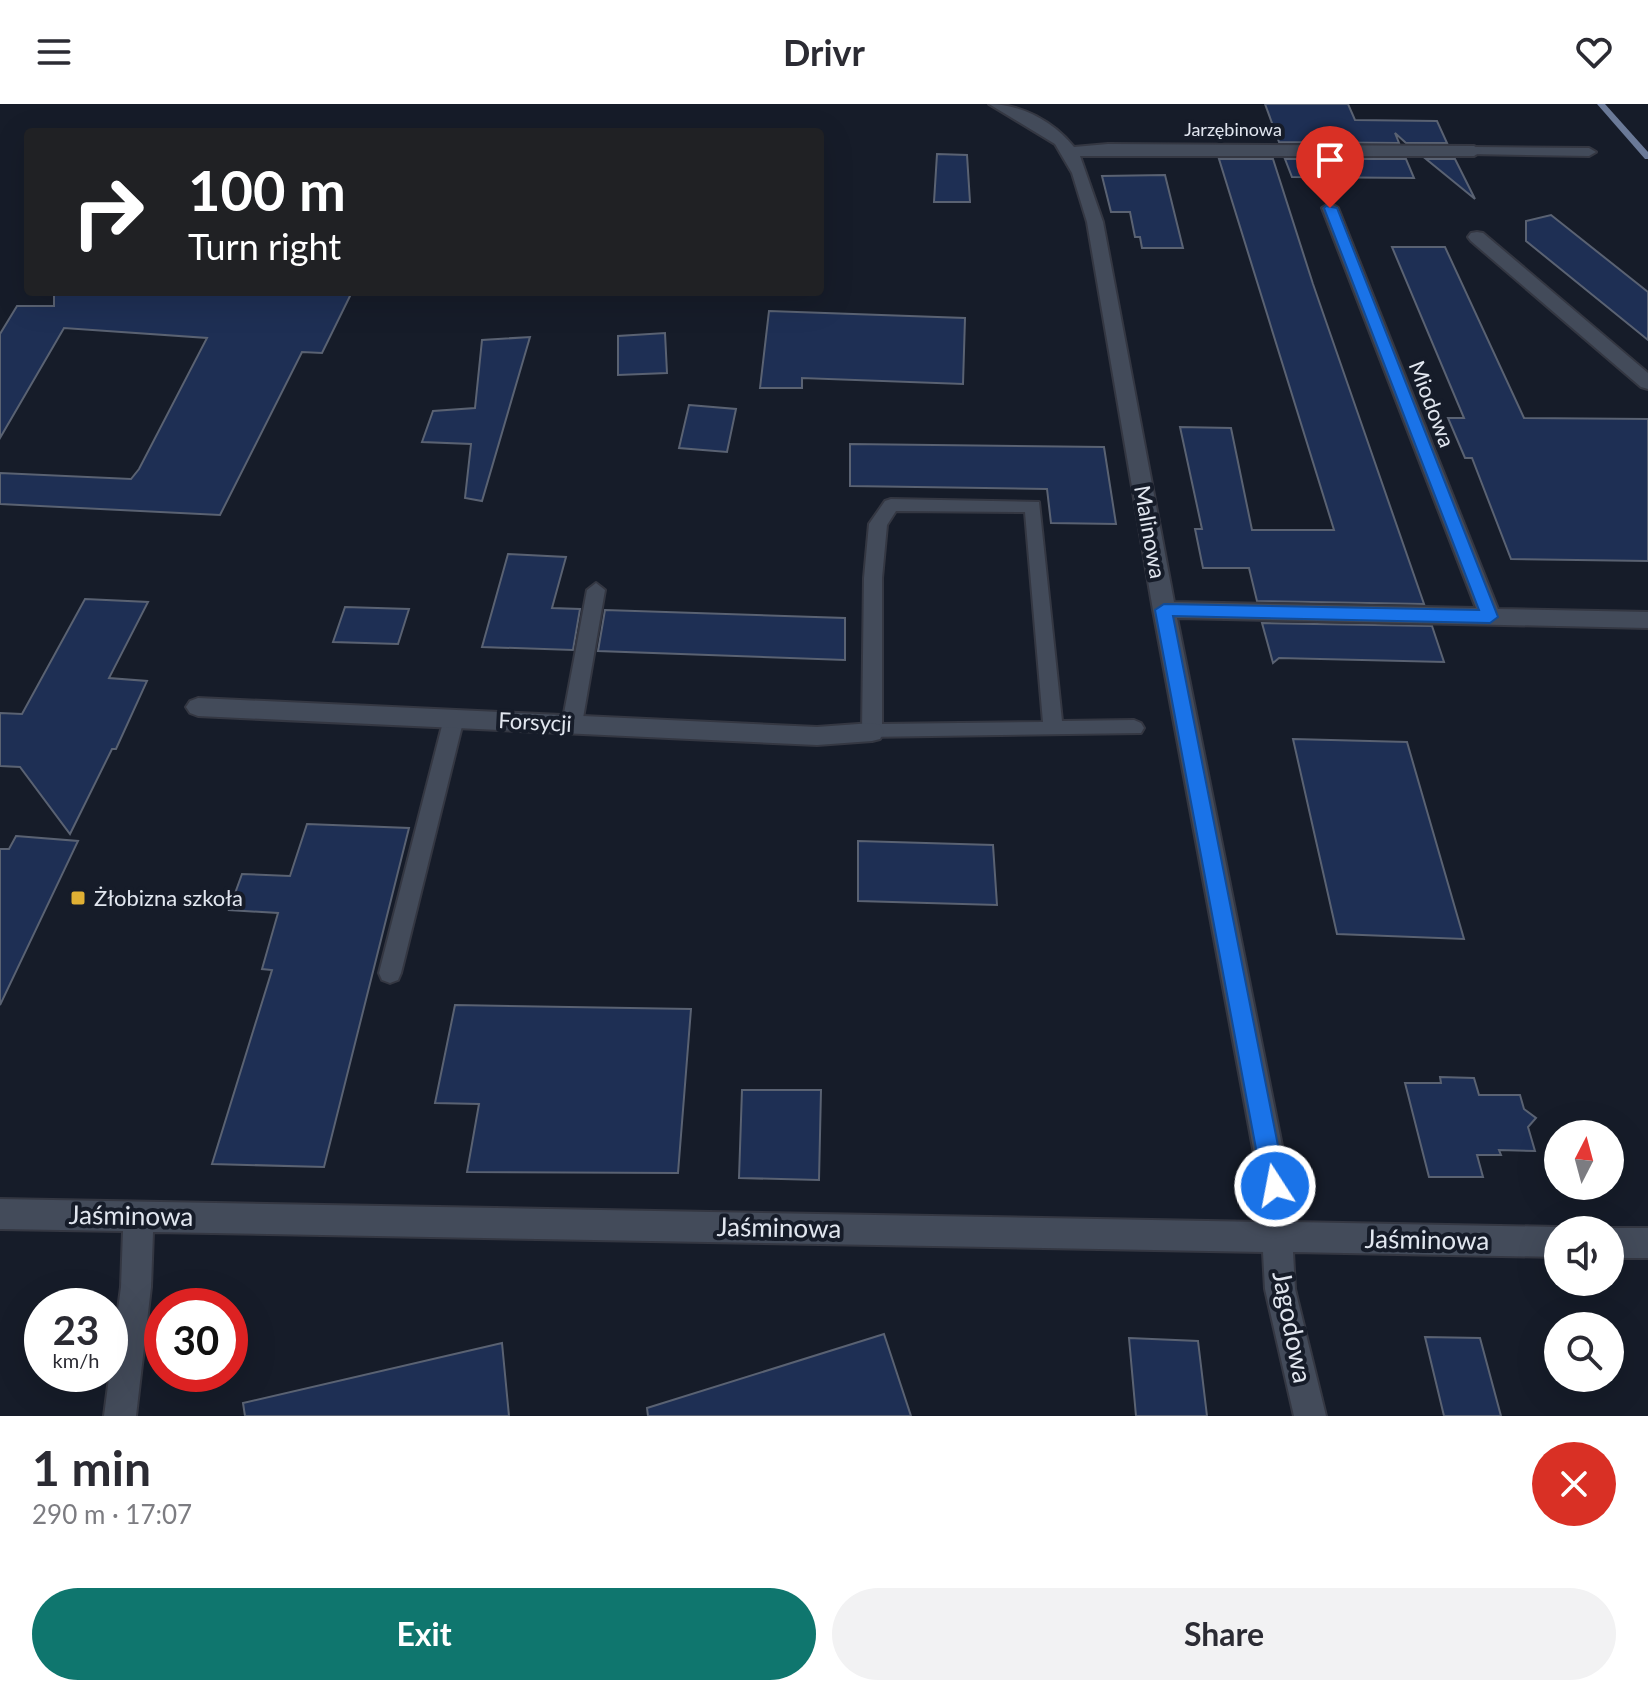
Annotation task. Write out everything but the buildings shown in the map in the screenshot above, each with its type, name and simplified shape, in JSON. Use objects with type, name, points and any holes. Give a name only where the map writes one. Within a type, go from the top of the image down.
[{"type":"street","name":"Malinowa","points":[[997,104],[1053,133],[1070,152],[1095,222],[1164,610],[1275,1186],[1277,1237]]},
{"type":"street","name":"Jarzębinowa","points":[[1070,152],[1108,149],[1474,151]]},
{"type":"street","name":"Miodowa","points":[[1330,208],[1490,617]]},
{"type":"street","points":[[1477,237],[1648,383]]},
{"type":"street","points":[[1164,610],[1648,620]]},
{"type":"street","name":"Forsycji","points":[[198,707],[817,736],[872,732]]},
{"type":"street","name":"Jaśminowa","points":[[0,1214],[1544,1242]]},
{"type":"street","points":[[120,1416],[136,1287],[139,1217]]},
{"type":"street","name":"Jagodowa","points":[[1277,1237],[1280,1289],[1310,1416]]},
{"type":"street","points":[[1624,1243],[1648,1243]]},
{"type":"lane","name":"Jarzębinowa","points":[[1474,151],[1589,152]]},
{"type":"lane","points":[[1053,729],[1033,506],[891,505],[878,524],[873,578],[872,732],[1134,728]]},
{"type":"lane","points":[[572,724],[596,590]]},
{"type":"lane","points":[[390,973],[454,718]]},
{"type":"waterway","points":[[1601,104],[1648,157]]},
{"type":"place","name":"Żłobizna szkoła","points":[[78,898]]},
{"type":"route","points":[[1275,1186],[1164,610],[1490,617],[1330,208]]}]
